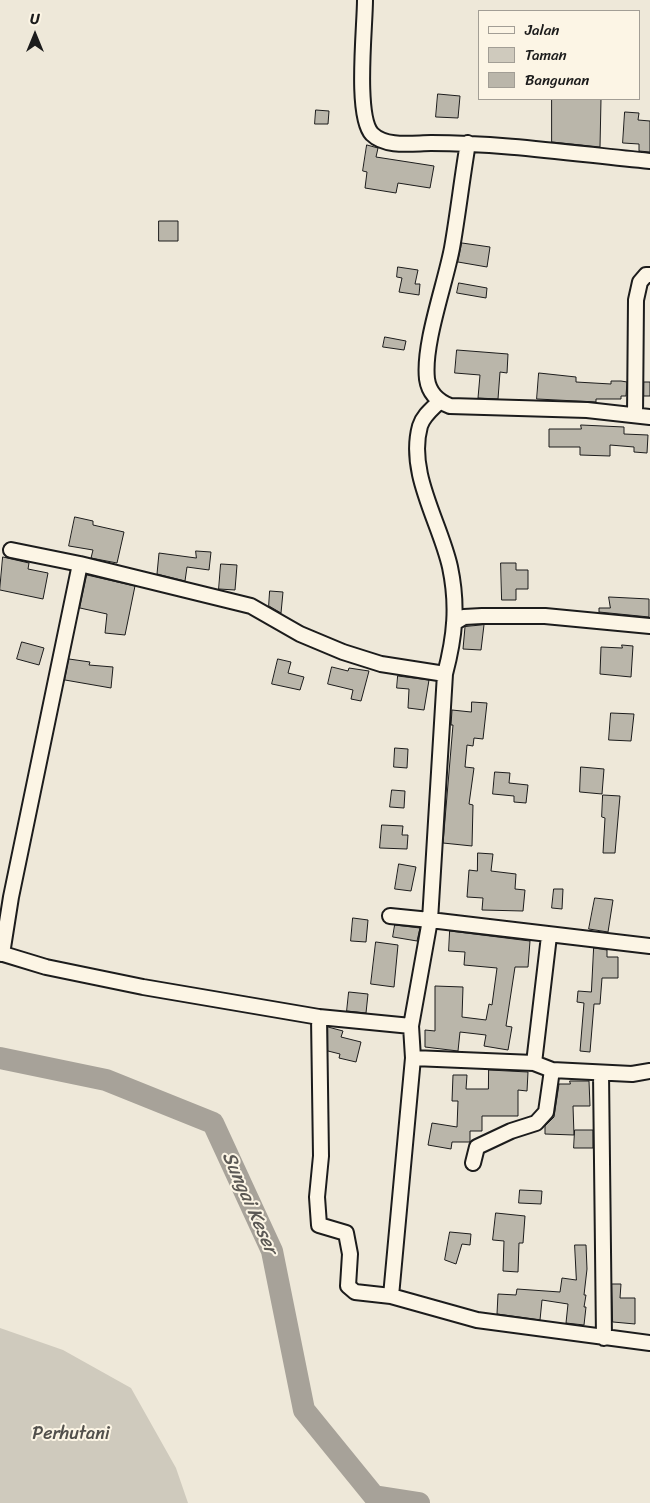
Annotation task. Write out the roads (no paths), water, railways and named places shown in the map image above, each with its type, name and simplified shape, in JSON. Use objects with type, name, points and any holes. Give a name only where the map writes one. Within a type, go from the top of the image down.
[{"type":"street","points":[[365,0],[362,95],[364,118],[373,135],[391,143],[468,143],[650,161]]},
{"type":"street","points":[[468,143],[452,248],[427,357],[427,380],[431,392],[439,402],[450,406],[587,410],[650,417]]},
{"type":"street","points":[[635,415],[636,300],[640,282],[650,275]]},
{"type":"street","points":[[391,1296],[413,1058],[411,1026],[430,920],[445,674],[454,640],[450,568],[418,465],[420,425],[428,412],[439,402]]},
{"type":"street","points":[[11,550],[80,564],[251,606],[300,634],[342,652],[381,664],[445,674]]},
{"type":"street","points":[[80,564],[11,896],[1,954],[46,967],[143,987],[319,1017],[411,1026]]},
{"type":"street","points":[[454,623],[464,617],[545,616],[650,626]]},
{"type":"street","points":[[390,916],[549,936],[650,946]]},
{"type":"street","points":[[534,1063],[549,936]]},
{"type":"street","points":[[319,1017],[322,1156],[317,1197],[319,1225],[346,1234],[350,1254],[348,1286],[355,1292],[391,1296],[477,1320],[650,1343]]},
{"type":"street","points":[[413,1058],[534,1063],[552,1070],[632,1074],[650,1071]]},
{"type":"street","points":[[473,1163],[477,1146],[536,1122],[546,1112],[552,1070]]},
{"type":"street","points":[[601,1072],[604,1338]]},
{"type":"waterway","name":"Sungai Keser","points":[[0,1058],[106,1080],[213,1123],[272,1251],[304,1410],[374,1496],[419,1503]]},
{"type":"park label","name":"Perhutani","points":[[71,1434]]}]
